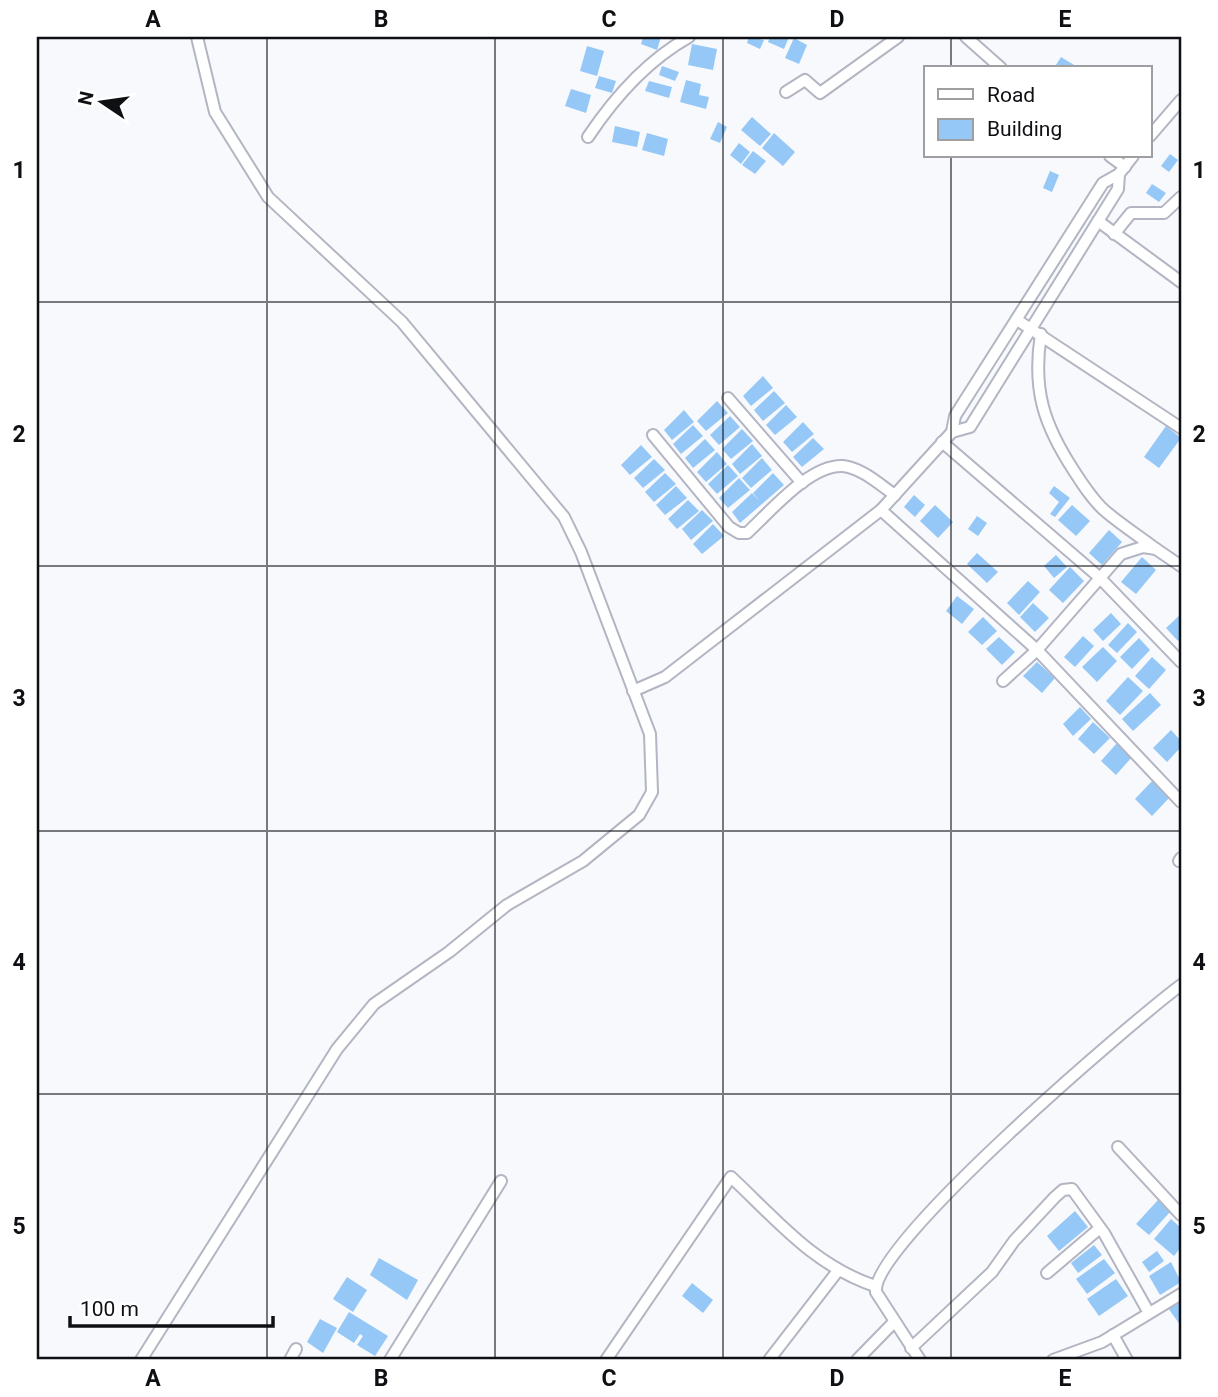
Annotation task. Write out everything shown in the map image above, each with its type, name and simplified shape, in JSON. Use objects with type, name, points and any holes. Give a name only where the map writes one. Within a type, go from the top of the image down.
[{"type":"street","points":[[141,1360],[337,1049],[374,1004],[449,953],[507,905],[583,861],[639,815],[652,792],[650,734],[637,691],[581,552],[564,517],[402,322],[268,197],[215,112],[197,37]]},
{"type":"street","points":[[588,137],[608,108],[640,75],[689,37]]},
{"type":"street","points":[[786,92],[805,80],[820,93],[898,37]]},
{"type":"street","points":[[966,37],[999,66]]},
{"type":"street","points":[[1152,134],[1181,100]]},
{"type":"street","points":[[1112,158],[1122,170]]},
{"type":"street","points":[[952,432],[955,416],[1103,183],[1122,170],[1131,158]]},
{"type":"street","points":[[637,691],[655,683],[881,510],[952,432],[970,427],[1036,331],[1118,189],[1122,170]]},
{"type":"street","points":[[1114,234],[1125,217],[1131,213],[1164,213],[1181,197]]},
{"type":"street","points":[[1109,205],[1125,217]]},
{"type":"street","points":[[1098,221],[1181,282]]},
{"type":"street","points":[[1017,320],[1181,428]]},
{"type":"street","points":[[1036,331],[1038,386],[1043,414],[1061,451],[1103,509],[1181,566]]},
{"type":"street","points":[[728,398],[802,482]]},
{"type":"street","points":[[653,435],[729,527],[739,533],[747,533],[802,482],[825,470],[844,466],[867,475],[895,495]]},
{"type":"street","points":[[942,442],[1099,577],[1181,662]]},
{"type":"street","points":[[881,510],[1037,650],[1181,802]]},
{"type":"street","points":[[1003,681],[1037,650],[1121,554],[1143,547],[1156,549]]},
{"type":"street","points":[[875,1286],[881,1273],[914,1232],[997,1146],[1139,1017],[1181,985]]},
{"type":"street","points":[[1118,1147],[1181,1215]]},
{"type":"street","points":[[606,1360],[731,1177],[822,1262],[838,1272],[875,1286],[894,1322],[920,1360]]},
{"type":"street","points":[[390,1360],[501,1181]]},
{"type":"street","points":[[911,1348],[992,1272],[1014,1241],[1063,1190],[1072,1189],[1100,1228],[1149,1313]]},
{"type":"street","points":[[1046,1273],[1100,1228]]},
{"type":"street","points":[[769,1360],[838,1272]]},
{"type":"street","points":[[1053,1360],[1113,1335],[1181,1294]]},
{"type":"street","points":[[857,1360],[894,1322]]},
{"type":"street","points":[[1113,1335],[1127,1360]]},
{"type":"street","points":[[290,1360],[296,1349]]},
{"type":"building","points":[[643,37],[661,37],[657,50],[641,44]]},
{"type":"building","points":[[749,37],[764,40],[760,49],[747,43]]},
{"type":"building","points":[[770,37],[789,37],[784,49],[768,42]]},
{"type":"building","points":[[794,38],[807,45],[799,64],[785,58]]},
{"type":"building","points":[[692,44],[717,49],[713,70],[688,65]]},
{"type":"building","points":[[587,46],[604,51],[597,76],[580,71]]},
{"type":"building","points":[[1061,57],[1076,66],[1055,66]]},
{"type":"building","points":[[662,66],[679,72],[675,81],[659,75]]},
{"type":"building","points":[[599,76],[616,81],[612,93],[595,88]]},
{"type":"building","points":[[686,80],[701,84],[699,95],[709,97],[706,109],[680,102]]},
{"type":"building","points":[[649,81],[672,87],[669,98],[645,91]]},
{"type":"building","points":[[571,89],[591,95],[586,113],[565,106]]},
{"type":"building","points":[[752,117],[771,134],[760,146],[741,130]]},
{"type":"building","points":[[718,122],[727,127],[720,143],[710,139]]},
{"type":"building","points":[[615,126],[640,132],[637,147],[612,142]]},
{"type":"building","points":[[647,133],[668,139],[664,156],[642,150]]},
{"type":"building","points":[[774,133],[795,152],[783,166],[762,148]]},
{"type":"building","points":[[739,143],[750,152],[741,164],[730,155]]},
{"type":"building","points":[[753,151],[766,161],[755,174],[742,165]]},
{"type":"building","points":[[1170,154],[1178,160],[1169,172],[1161,166]]},
{"type":"building","points":[[1050,171],[1059,175],[1052,192],[1043,188]]},
{"type":"building","points":[[1152,184],[1166,193],[1159,202],[1146,193]]},
{"type":"building","points":[[763,376],[773,388],[751,406],[743,396]]},
{"type":"building","points":[[774,391],[785,403],[763,421],[754,410]]},
{"type":"building","points":[[717,401],[728,413],[706,431],[697,421]]},
{"type":"building","points":[[786,405],[797,417],[775,435],[766,425]]},
{"type":"building","points":[[684,410],[694,422],[672,440],[664,430]]},
{"type":"building","points":[[730,416],[740,427],[719,445],[710,435]]},
{"type":"building","points":[[803,422],[814,434],[792,452],[783,442]]},
{"type":"building","points":[[693,425],[703,436],[681,454],[673,444]]},
{"type":"building","points":[[1166,426],[1181,438],[1159,468],[1144,457]]},
{"type":"building","points":[[742,429],[753,441],[731,459],[722,449]]},
{"type":"building","points":[[813,438],[824,449],[802,467],[793,457]]},
{"type":"building","points":[[705,439],[715,450],[693,468],[685,458]]},
{"type":"building","points":[[752,444],[762,456],[740,474],[732,464]]},
{"type":"building","points":[[641,445],[652,457],[630,475],[621,465]]},
{"type":"building","points":[[717,452],[727,464],[706,482],[697,472]]},
{"type":"building","points":[[762,458],[772,470],[751,488],[742,478]]},
{"type":"building","points":[[654,459],[665,470],[643,488],[634,478]]},
{"type":"building","points":[[728,465],[738,476],[717,494],[708,484]]},
{"type":"building","points":[[665,473],[676,484],[654,502],[645,492]]},
{"type":"building","points":[[773,473],[784,485],[740,523],[732,512],[752,493],[760,501],[753,493]]},
{"type":"building","points":[[739,478],[750,490],[728,508],[719,498]]},
{"type":"building","points":[[676,486],[687,498],[665,515],[656,505]]},
{"type":"building","points":[[1054,486],[1070,498],[1055,517],[1050,514],[1059,502],[1049,493]]},
{"type":"building","points":[[914,495],[925,505],[915,517],[904,507]]},
{"type":"building","points":[[688,500],[699,511],[677,529],[668,519]]},
{"type":"building","points":[[935,505],[953,522],[938,538],[920,521]]},
{"type":"building","points":[[1072,505],[1090,521],[1076,536],[1058,520]]},
{"type":"building","points":[[702,510],[713,521],[691,540],[682,529]]},
{"type":"building","points":[[977,516],[987,523],[978,536],[968,529]]},
{"type":"building","points":[[713,524],[724,536],[702,554],[693,544]]},
{"type":"building","points":[[1109,530],[1122,542],[1102,565],[1089,553]]},
{"type":"building","points":[[977,553],[998,572],[987,583],[967,564]]},
{"type":"building","points":[[1056,555],[1067,567],[1054,578],[1044,566]]},
{"type":"building","points":[[1142,557],[1156,570],[1136,594],[1121,582]]},
{"type":"building","points":[[1070,567],[1084,581],[1063,603],[1049,590]]},
{"type":"building","points":[[1028,581],[1040,592],[1019,615],[1007,603]]},
{"type":"building","points":[[957,596],[974,609],[962,624],[946,611]]},
{"type":"building","points":[[1033,603],[1049,618],[1035,632],[1020,617]]},
{"type":"building","points":[[1111,613],[1121,624],[1103,641],[1093,630]]},
{"type":"building","points":[[1181,614],[1181,638],[1178,641],[1166,628]]},
{"type":"building","points":[[983,617],[997,631],[982,645],[968,632]]},
{"type":"building","points":[[1128,623],[1137,632],[1117,653],[1108,645]]},
{"type":"building","points":[[1083,636],[1094,646],[1075,667],[1064,657]]},
{"type":"building","points":[[999,637],[1015,652],[1002,665],[986,649]]},
{"type":"building","points":[[1139,638],[1150,650],[1132,669],[1120,657]]},
{"type":"building","points":[[1103,647],[1117,661],[1097,682],[1082,667]]},
{"type":"building","points":[[1152,657],[1166,670],[1149,689],[1135,676]]},
{"type":"building","points":[[1037,662],[1055,678],[1042,693],[1023,676]]},
{"type":"building","points":[[1128,677],[1143,691],[1120,715],[1106,701]]},
{"type":"building","points":[[1150,693],[1161,705],[1133,731],[1122,719]]},
{"type":"building","points":[[1080,707],[1091,719],[1073,736],[1063,724]]},
{"type":"building","points":[[1093,722],[1110,738],[1094,754],[1078,739]]},
{"type":"building","points":[[1171,730],[1181,741],[1181,747],[1167,762],[1153,748]]},
{"type":"building","points":[[1117,743],[1132,757],[1116,775],[1101,761]]},
{"type":"building","points":[[1153,780],[1170,797],[1152,816],[1135,799]]},
{"type":"building","points":[[1158,1200],[1170,1212],[1149,1235],[1136,1224]]},
{"type":"building","points":[[1075,1211],[1088,1227],[1059,1251],[1047,1236]]},
{"type":"building","points":[[1171,1219],[1181,1228],[1181,1247],[1174,1256],[1154,1239]]},
{"type":"building","points":[[1094,1245],[1102,1255],[1078,1273],[1071,1263]]},
{"type":"building","points":[[1157,1251],[1164,1261],[1149,1272],[1142,1262]]},
{"type":"building","points":[[379,1258],[418,1280],[407,1300],[370,1275]]},
{"type":"building","points":[[1104,1259],[1115,1273],[1087,1294],[1076,1279]]},
{"type":"building","points":[[1171,1262],[1181,1282],[1160,1295],[1149,1276]]},
{"type":"building","points":[[347,1277],[367,1290],[353,1312],[333,1299]]},
{"type":"building","points":[[1116,1279],[1128,1296],[1099,1316],[1087,1299]]},
{"type":"building","points":[[692,1283],[713,1300],[703,1313],[682,1296]]},
{"type":"building","points":[[1181,1298],[1181,1326],[1168,1308]]},
{"type":"building","points":[[349,1312],[388,1336],[375,1356],[357,1345],[363,1336],[360,1334],[354,1343],[337,1332]]},
{"type":"building","points":[[320,1319],[337,1328],[323,1353],[307,1342]]}]
